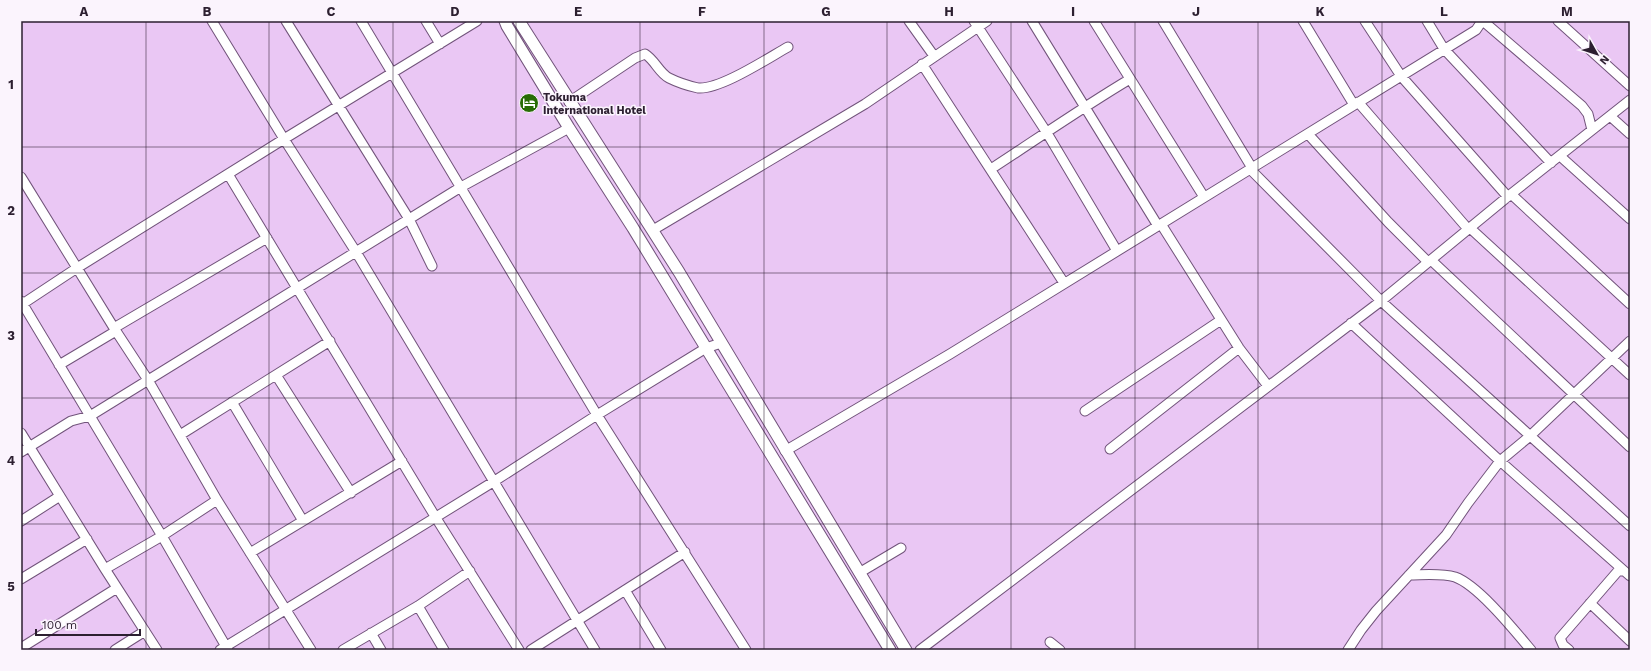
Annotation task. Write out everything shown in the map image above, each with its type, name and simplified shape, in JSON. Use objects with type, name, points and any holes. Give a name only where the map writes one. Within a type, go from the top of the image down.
[{"type":"main road","points":[[505,21],[569,128],[633,228],[890,650]]},
{"type":"main road","points":[[519,21],[653,230],[906,650]]},
{"type":"street","points":[[286,21],[409,219],[432,266]]},
{"type":"street","points":[[361,21],[597,415],[746,650]]},
{"type":"street","points":[[426,21],[440,44]]},
{"type":"street","points":[[477,21],[392,72],[22,303],[162,536],[224,649],[494,482],[597,415],[706,348],[721,343]]},
{"type":"street","points":[[909,21],[934,56]]},
{"type":"street","points":[[653,230],[865,104],[934,56],[976,24],[987,21]]},
{"type":"street","points":[[1032,21],[1159,225],[1239,348],[1268,386]]},
{"type":"street","points":[[1094,21],[1204,197]]},
{"type":"street","points":[[1163,21],[1251,168],[1381,301],[1630,526]]},
{"type":"street","points":[[1302,21],[1356,104],[1469,229],[1630,375]]},
{"type":"street","points":[[1365,21],[1401,76],[1510,195],[1630,304]]},
{"type":"street","points":[[1427,21],[1444,49],[1551,163]]},
{"type":"street","points":[[785,451],[950,354],[1308,134],[1476,30],[1483,21],[1582,106],[1588,114],[1592,130]]},
{"type":"street","points":[[1558,21],[1630,86]]},
{"type":"street","points":[[215,22],[284,139],[356,252],[595,650]]},
{"type":"street","points":[[976,24],[1046,133],[1117,251]]},
{"type":"street","points":[[570,102],[635,58],[645,54],[649,56],[667,78],[699,88],[735,78],[788,47]]},
{"type":"street","points":[[922,64],[1064,284]]},
{"type":"street","points":[[991,169],[1085,106],[1130,79]]},
{"type":"street","points":[[920,650],[1381,301],[1510,195],[1630,100]]},
{"type":"street","points":[[1610,116],[1630,134]]},
{"type":"street","points":[[21,452],[71,421],[90,416],[461,187],[569,128]]},
{"type":"street","points":[[1308,134],[1388,222],[1630,447]]},
{"type":"street","points":[[1560,156],[1630,219]]},
{"type":"street","points":[[228,174],[436,518],[519,650]]},
{"type":"street","points":[[21,177],[115,330],[148,380],[217,500],[311,650]]},
{"type":"street","points":[[59,365],[268,238]]},
{"type":"street","points":[[1085,411],[1221,320]]},
{"type":"street","points":[[1351,323],[1500,462],[1627,573]]},
{"type":"street","points":[[180,435],[330,341]]},
{"type":"street","points":[[1348,650],[1368,620],[1446,535],[1468,503],[1500,462],[1530,436],[1630,341]]},
{"type":"street","points":[[1110,449],[1239,348]]},
{"type":"street","points":[[276,375],[351,493]]},
{"type":"street","points":[[232,402],[303,521]]},
{"type":"street","points":[[21,433],[157,650]]},
{"type":"street","points":[[250,553],[402,461]]},
{"type":"street","points":[[21,521],[60,496]]},
{"type":"street","points":[[105,569],[162,536],[217,500]]},
{"type":"street","points":[[21,579],[87,539]]},
{"type":"street","points":[[860,573],[901,548]]},
{"type":"street","points":[[531,650],[685,552]]},
{"type":"street","points":[[1569,650],[1563,645],[1560,638],[1618,570],[1627,573]]},
{"type":"street","points":[[343,650],[418,606],[470,571]]},
{"type":"street","points":[[1409,576],[1447,575],[1456,577],[1468,583],[1505,619],[1531,650]]},
{"type":"street","points":[[21,648],[117,588]]},
{"type":"street","points":[[625,590],[661,650]]},
{"type":"street","points":[[1590,603],[1630,641]]},
{"type":"street","points":[[418,606],[444,650]]},
{"type":"street","points":[[115,650],[145,631]]},
{"type":"street","points":[[372,633],[381,650]]},
{"type":"street","points":[[1050,642],[1060,650]]},
{"type":"place","name":"Tokuma International Hotel","points":[[529,103]]}]
